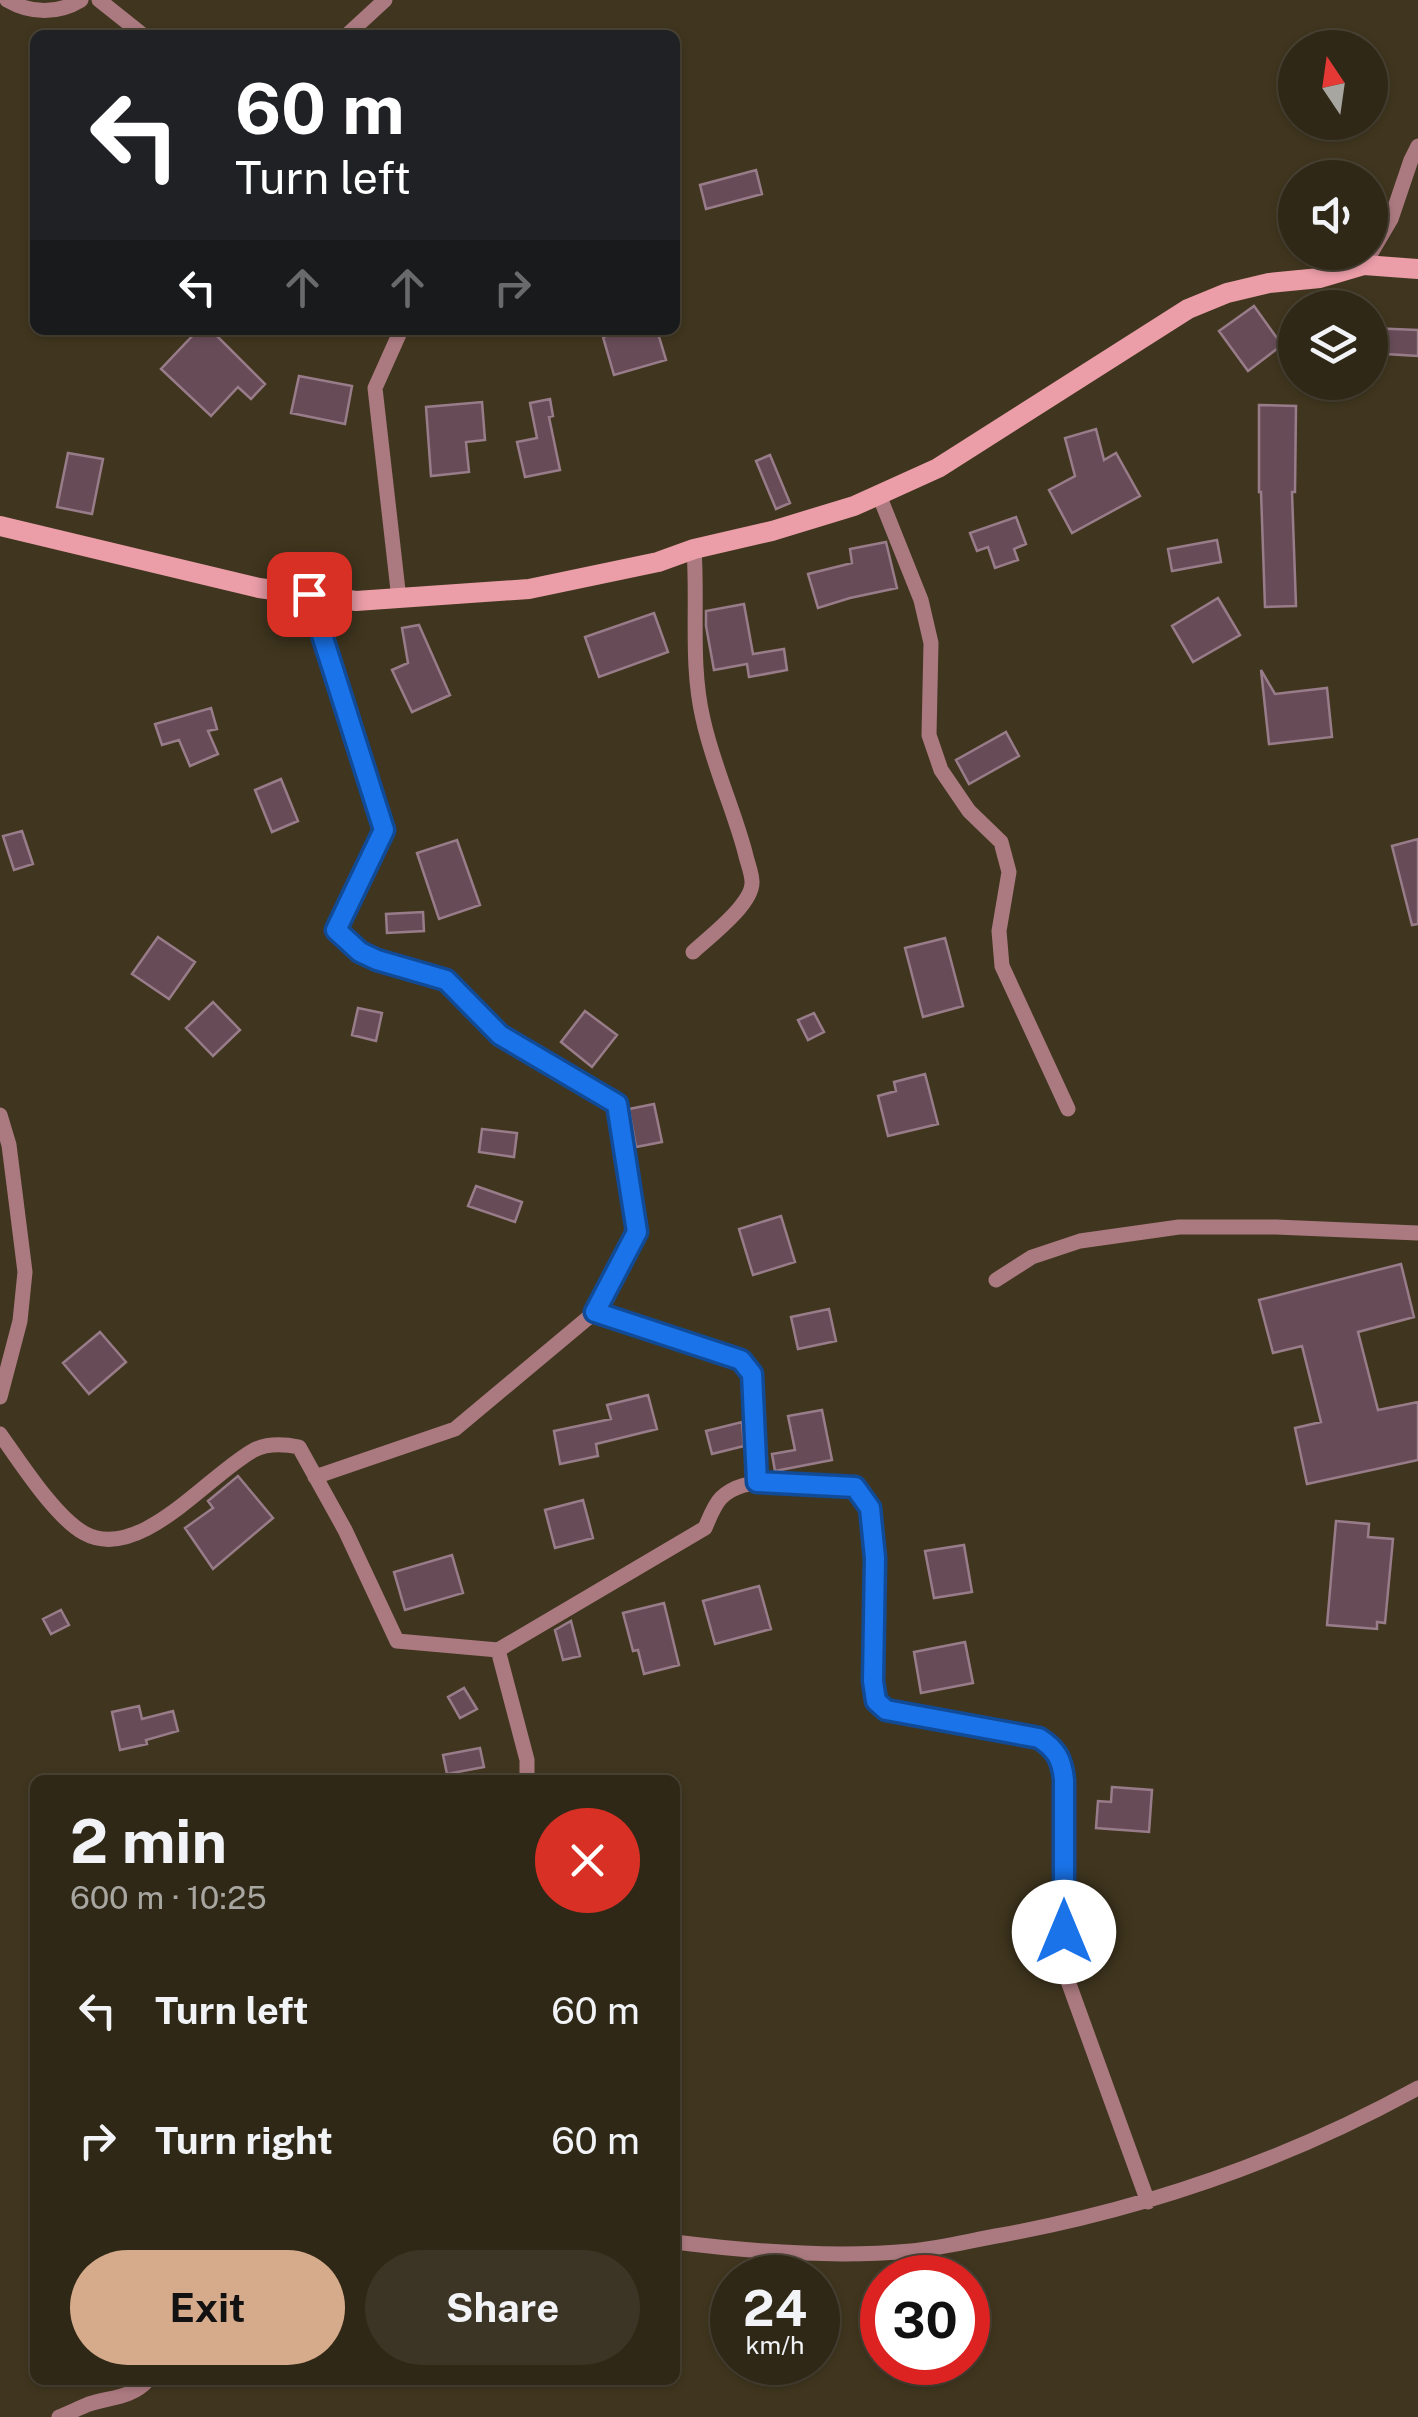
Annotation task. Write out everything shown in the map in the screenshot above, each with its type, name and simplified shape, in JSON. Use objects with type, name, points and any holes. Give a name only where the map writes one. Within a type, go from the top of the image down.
[{"type":"street","points":[[7,0],[46,12],[67,9],[81,0]]},
{"type":"street","points":[[98,0],[137,30]]},
{"type":"street","points":[[353,30],[385,0]]},
{"type":"street","points":[[1388,223],[1418,146]]},
{"type":"street","points":[[1388,267],[1418,269]]},
{"type":"street","points":[[0,526],[259,588],[356,600],[529,588],[658,562],[854,506],[938,468],[1188,309],[1269,283],[1320,278],[1347,270]]},
{"type":"street","points":[[399,335],[375,388],[399,599]]},
{"type":"street","points":[[879,495],[921,600],[931,644],[929,734],[940,770],[969,811],[1001,842],[1009,872],[999,931],[1002,966],[1068,1109]]},
{"type":"street","points":[[693,952],[750,896],[752,882],[700,706],[694,550]]},
{"type":"street","points":[[309,594],[384,830],[336,930],[360,952],[377,960],[446,980],[500,1035],[617,1104],[637,1232],[595,1312],[455,1429],[315,1477]]},
{"type":"street","points":[[0,1115],[8,1146],[25,1272],[20,1321],[0,1397]]},
{"type":"street","points":[[996,1280],[1032,1257],[1080,1241],[1179,1227],[1418,1233]]},
{"type":"street","points":[[595,1312],[741,1360],[752,1374],[757,1482]]},
{"type":"street","points":[[0,1434],[52,1504],[83,1532],[108,1542],[155,1525],[256,1449],[281,1443],[299,1446],[345,1530],[397,1641],[498,1650],[704,1528],[721,1498],[747,1484],[855,1487],[870,1508],[875,1558],[876,1701],[886,1710],[1039,1738],[1054,1748],[1063,1762],[1064,1970],[1148,2202]]},
{"type":"street","points":[[498,1650],[528,1775]]},
{"type":"street","points":[[680,2243],[821,2254],[913,2251],[1038,2228],[1148,2202],[1242,2170],[1369,2115],[1418,2088]]},
{"type":"street","points":[[59,2417],[124,2397],[144,2385]]},
{"type":"building","points":[[756,170],[762,194],[706,209],[700,185]]},
{"type":"building","points":[[1254,306],[1278,339],[1278,348],[1248,371],[1219,331]]},
{"type":"building","points":[[1388,329],[1418,330],[1418,356],[1388,354]]},
{"type":"building","points":[[193,335],[216,335],[265,384],[251,399],[238,387],[211,416],[161,369]]},
{"type":"building","points":[[658,335],[666,360],[614,375],[603,337]]},
{"type":"building","points":[[299,376],[352,386],[345,424],[291,413]]},
{"type":"building","points":[[550,399],[553,416],[549,417],[560,470],[525,477],[517,442],[537,438],[530,403]]},
{"type":"building","points":[[482,402],[485,440],[466,442],[469,472],[431,476],[426,407]]},
{"type":"building","points":[[1259,405],[1296,406],[1292,492],[1296,606],[1265,607]]},
{"type":"building","points":[[1096,429],[1104,460],[1116,453],[1140,496],[1072,533],[1049,490],[1075,476],[1065,438]]},
{"type":"building","points":[[68,453],[103,459],[92,514],[57,507]]},
{"type":"building","points":[[770,455],[790,503],[776,509],[756,461]]},
{"type":"building","points":[[1016,517],[1026,544],[1014,549],[1018,560],[995,568],[988,547],[977,551],[970,533]]},
{"type":"building","points":[[1217,540],[1221,562],[1172,571],[1168,549]]},
{"type":"building","points":[[886,542],[897,588],[818,608],[808,574],[852,563],[850,549]]},
{"type":"building","points":[[1218,598],[1240,635],[1193,662],[1172,626]]},
{"type":"building","points":[[744,604],[753,654],[784,649],[787,670],[749,677],[747,664],[714,670],[706,611]]},
{"type":"building","points":[[654,613],[668,652],[599,677],[585,637]]},
{"type":"building","points":[[419,625],[450,695],[412,712],[392,670],[408,663],[402,628]]},
{"type":"building","points":[[1261,670],[1275,694],[1327,688],[1332,737],[1269,744]]},
{"type":"building","points":[[211,708],[217,729],[208,731],[218,754],[190,766],[179,740],[162,745],[155,724]]},
{"type":"building","points":[[1006,732],[1019,756],[969,784],[956,760]]},
{"type":"building","points":[[281,779],[298,821],[272,832],[255,790]]},
{"type":"building","points":[[22,831],[33,864],[14,870],[3,836]]},
{"type":"building","points":[[1418,839],[1418,924],[1412,925],[1392,846]]},
{"type":"building","points":[[457,840],[480,905],[439,919],[417,853]]},
{"type":"building","points":[[423,912],[424,931],[387,933],[386,914]]},
{"type":"building","points":[[158,937],[195,962],[169,999],[132,974]]},
{"type":"building","points":[[945,938],[963,1006],[923,1017],[905,948]]},
{"type":"building","points":[[213,1002],[240,1030],[213,1056],[186,1028]]},
{"type":"building","points":[[358,1008],[382,1013],[376,1041],[352,1035]]},
{"type":"building","points":[[585,1011],[617,1035],[592,1067],[561,1042]]},
{"type":"building","points":[[814,1013],[824,1032],[808,1040],[798,1020]]},
{"type":"building","points":[[925,1074],[938,1124],[888,1136],[878,1096],[896,1091],[894,1082]]},
{"type":"building","points":[[654,1104],[662,1142],[636,1147],[629,1109]]},
{"type":"building","points":[[482,1129],[517,1133],[514,1157],[479,1152]]},
{"type":"building","points":[[476,1186],[522,1202],[515,1222],[468,1206]]},
{"type":"building","points":[[781,1216],[795,1262],[753,1275],[739,1229]]},
{"type":"building","points":[[1401,1264],[1414,1317],[1358,1332],[1378,1410],[1418,1402],[1418,1460],[1307,1484],[1295,1428],[1321,1422],[1302,1346],[1273,1353],[1259,1300]]},
{"type":"building","points":[[829,1309],[836,1341],[798,1349],[791,1317]]},
{"type":"building","points":[[100,1332],[126,1362],[89,1394],[63,1363]]},
{"type":"building","points":[[648,1395],[657,1429],[596,1444],[598,1456],[560,1464],[554,1431],[611,1419],[607,1405]]},
{"type":"building","points":[[822,1410],[832,1460],[775,1471],[772,1454],[795,1450],[788,1416]]},
{"type":"building","points":[[742,1422],[744,1446],[712,1454],[706,1431]]},
{"type":"building","points":[[238,1476],[273,1518],[213,1569],[185,1528],[213,1508],[208,1501]]},
{"type":"building","points":[[583,1500],[593,1538],[555,1548],[545,1510]]},
{"type":"building","points":[[1336,1521],[1369,1524],[1368,1537],[1393,1539],[1385,1623],[1377,1622],[1377,1629],[1327,1625]]},
{"type":"building","points":[[964,1545],[972,1592],[934,1598],[925,1551]]},
{"type":"building","points":[[452,1555],[463,1593],[405,1610],[394,1572]]},
{"type":"building","points":[[759,1586],[771,1629],[715,1644],[703,1601]]},
{"type":"building","points":[[664,1603],[679,1665],[644,1674],[623,1613]]},
{"type":"building","points":[[61,1610],[69,1625],[51,1634],[43,1619]]},
{"type":"building","points":[[571,1621],[580,1656],[563,1660],[555,1630]]},
{"type":"building","points":[[965,1642],[973,1683],[921,1693],[914,1652]]},
{"type":"building","points":[[464,1688],[477,1709],[460,1718],[448,1697]]},
{"type":"building","points":[[139,1706],[142,1719],[173,1711],[178,1731],[120,1750],[112,1712]]},
{"type":"building","points":[[480,1748],[484,1767],[447,1774],[443,1755]]},
{"type":"building","points":[[1112,1787],[1152,1790],[1149,1832],[1096,1828],[1098,1801],[1111,1802]]},
{"type":"route","points":[[309,594],[384,830],[336,930],[360,952],[377,960],[446,980],[500,1035],[617,1104],[637,1232],[595,1312],[741,1360],[752,1374],[757,1482],[855,1487],[870,1508],[875,1558],[876,1701],[886,1710],[1039,1738],[1054,1748],[1063,1762],[1064,1780],[1064,1932]]}]
